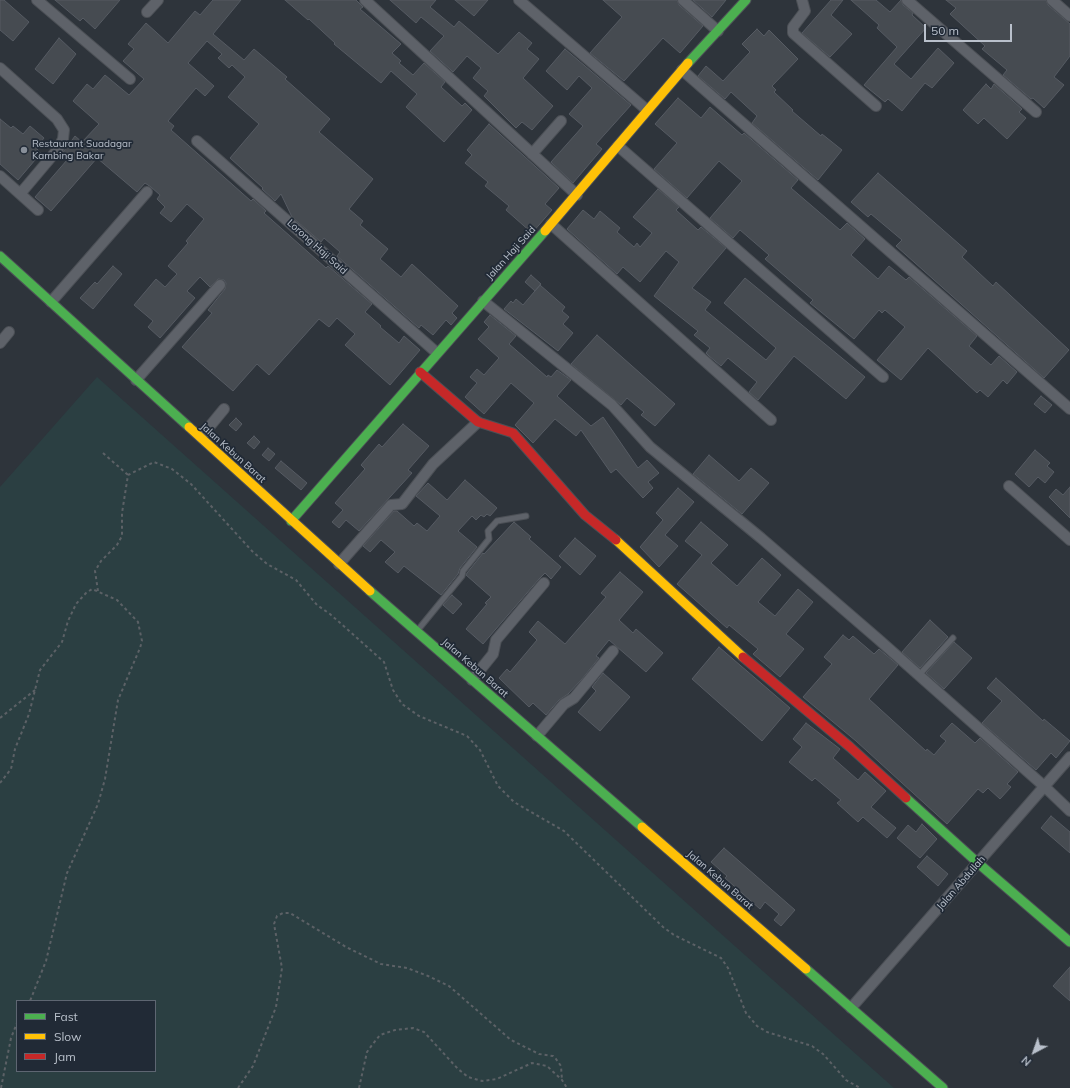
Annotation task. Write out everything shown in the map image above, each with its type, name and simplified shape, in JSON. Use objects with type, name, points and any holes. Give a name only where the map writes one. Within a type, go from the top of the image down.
[{"type":"street","points":[[37,0],[130,79]]},
{"type":"street","points":[[147,12],[158,0]]},
{"type":"street","points":[[365,0],[577,195]]},
{"type":"street","points":[[519,0],[647,110]]},
{"type":"street","points":[[683,0],[718,31]]},
{"type":"street","name":"Jalan Haji Said","points":[[291,521],[420,372],[577,195],[647,110],[746,0]]},
{"type":"street","points":[[802,0],[805,11],[792,27],[793,33],[876,106]]},
{"type":"street","points":[[907,0],[1036,112]]},
{"type":"street","points":[[1052,0],[1070,16]]},
{"type":"street","points":[[0,68],[57,119],[64,130],[63,139],[58,149],[20,194]]},
{"type":"street","points":[[682,70],[1070,409]]},
{"type":"street","points":[[532,154],[561,121]]},
{"type":"street","name":"Lorong Haji Said","points":[[197,140],[437,353]]},
{"type":"street","points":[[618,146],[883,377]]},
{"type":"street","points":[[0,176],[38,210]]},
{"type":"street","points":[[51,302],[147,192]]},
{"type":"street","points":[[551,224],[771,420]]},
{"type":"street","name":"Jalan Kebun Barat","points":[[0,256],[291,521],[416,632],[943,1088]]},
{"type":"street","points":[[136,380],[220,285]]},
{"type":"street","points":[[483,301],[612,405],[650,447],[761,538],[919,675],[1045,787],[1070,812]]},
{"type":"street","points":[[0,343],[9,332]]},
{"type":"street","points":[[420,372],[478,422],[512,433],[585,515],[631,553],[741,655],[850,747],[978,863],[1070,942]]},
{"type":"street","points":[[200,437],[224,409]]},
{"type":"street","points":[[339,564],[391,505],[402,504],[433,464],[478,422]]},
{"type":"street","points":[[1009,486],[1070,540]]},
{"type":"street","points":[[472,680],[493,654],[496,640],[544,583]]},
{"type":"street","points":[[537,736],[564,704],[574,698],[613,651]]},
{"type":"street","name":"Jalan Abdullah","points":[[851,1008],[1070,757]]},
{"type":"lane","points":[[416,632],[462,576],[463,571],[489,539],[488,531],[497,521],[526,516]]},
{"type":"lane","points":[[919,675],[953,638]]},
{"type":"path","points":[[103,453],[128,475]]},
{"type":"path","points":[[128,475],[154,462],[172,469],[191,484],[252,551],[267,564],[296,580],[317,605],[330,614],[384,662],[393,690],[402,704],[419,716],[467,736],[480,750],[498,786],[514,802],[564,831],[663,927],[674,935],[721,958],[728,968],[746,1013],[757,1026],[767,1032],[812,1046],[823,1054],[846,1080],[860,1088]]},
{"type":"path","points":[[98,591],[95,571],[101,561],[117,544],[122,536],[122,513],[128,475]]},
{"type":"path","points":[[0,783],[11,769],[15,749],[29,714],[40,670],[62,642],[68,621],[76,604],[92,589],[117,600],[138,622],[142,640],[136,660],[118,700],[105,779],[98,804],[67,873],[46,961],[30,1000]]},
{"type":"path","points":[[0,718],[35,690]]},
{"type":"path","points":[[238,1088],[253,1066],[276,1007],[282,968],[274,924],[277,916],[283,913],[290,913],[346,947],[380,964],[407,968],[449,986],[511,1040],[539,1054],[552,1056],[556,1059],[561,1066],[562,1080]]},
{"type":"path","points":[[1,1088],[11,1038],[16,1026]]},
{"type":"path","points":[[359,1088],[367,1052],[380,1035],[395,1030],[414,1028],[424,1032],[458,1069],[468,1077],[482,1081],[497,1079],[532,1063],[547,1066],[562,1080],[567,1088]]},
{"type":"green space","points":[[97,377],[894,1088],[0,1088],[0,487]]},
{"type":"building","points":[[0,0],[4,0],[29,22],[13,41],[0,30]]},
{"type":"building","points":[[55,0],[120,0],[95,29],[83,18],[80,21]]},
{"type":"building","points":[[213,0],[241,0],[213,34],[244,60],[254,49],[287,77],[285,79],[330,119],[319,132],[373,179],[349,209],[363,221],[360,225],[388,249],[380,259],[401,277],[412,264],[458,306],[452,313],[457,318],[451,325],[446,320],[433,335],[421,325],[419,328],[337,256],[340,252],[324,238],[321,242],[292,217],[281,194],[275,201],[230,158],[259,124],[228,97],[245,77],[232,65],[229,68],[218,58],[222,54],[207,41],[188,63],[214,86],[205,96],[196,88],[168,121],[174,126],[171,130],[251,201],[253,199],[266,211],[264,213],[326,268],[328,266],[372,304],[365,312],[381,326],[380,327],[399,343],[404,336],[420,350],[390,385],[345,345],[355,334],[337,318],[329,327],[319,319],[269,375],[257,364],[233,391],[182,347],[212,313],[208,310],[225,289],[226,283],[224,280],[218,279],[210,287],[200,277],[187,291],[195,298],[160,338],[148,327],[153,321],[134,305],[156,279],[165,287],[177,274],[168,266],[188,243],[186,241],[204,219],[187,204],[171,222],[160,213],[165,207],[157,199],[160,195],[151,187],[145,183],[137,192],[97,158],[51,211],[35,197],[67,160],[61,155],[75,136],[82,142],[99,124],[73,101],[87,84],[93,89],[105,75],[129,95],[144,79],[123,61],[134,49],[128,44],[146,23],[168,43],[195,11],[200,15]]},
{"type":"building","points":[[285,0],[356,0],[363,7],[360,9],[401,44],[392,53],[401,61],[399,63],[413,75],[424,63],[445,82],[441,87],[462,106],[465,103],[472,110],[444,142],[406,107],[417,94],[391,71],[381,83],[334,44],[335,43],[309,19],[308,20]]},
{"type":"building","points":[[390,0],[436,0],[430,7],[454,27],[459,21],[498,54],[519,32],[532,43],[527,49],[539,59],[523,78],[553,106],[532,130],[522,122],[516,128],[484,96],[488,91],[473,78],[481,68],[467,56],[453,72],[430,51],[444,36],[421,17],[416,23]]},
{"type":"building","points":[[455,0],[488,0],[474,16]]},
{"type":"building","points":[[603,0],[677,0],[679,5],[703,26],[680,53],[663,38],[624,81],[590,53],[622,17]]},
{"type":"building","points":[[693,0],[726,0],[712,17]]},
{"type":"building","points":[[831,0],[843,0],[831,15],[852,34],[830,57],[802,33]]},
{"type":"building","points":[[851,0],[876,0],[890,12],[901,0],[903,5],[913,13],[912,15],[926,28],[894,64],[911,79],[938,48],[954,63],[932,88],[925,83],[902,111],[888,99],[885,102],[864,85],[897,47],[877,28],[879,25]]},
{"type":"building","points":[[946,0],[1046,0],[1048,5],[1070,24],[1070,56],[1054,77],[1064,85],[1044,108],[1003,75],[1007,70],[982,49],[985,46],[950,14],[956,8]]},
{"type":"building","points":[[757,29],[764,36],[769,30],[798,59],[772,86],[776,90],[774,92],[793,110],[792,111],[821,136],[822,134],[842,150],[818,180],[752,123],[757,116],[731,92],[725,99],[698,76],[706,66],[723,81],[750,52],[742,44]]},
{"type":"building","points":[[59,38],[76,54],[53,84],[35,69]]},
{"type":"building","points":[[565,49],[631,105],[596,144],[602,149],[573,183],[551,162],[583,126],[569,114],[592,88],[579,76],[567,90],[546,71]]},
{"type":"building","points":[[986,84],[991,89],[994,84],[1022,109],[1019,112],[1026,118],[1007,139],[984,118],[978,124],[963,110]]},
{"type":"building","points":[[678,98],[701,118],[710,107],[742,135],[744,133],[798,180],[791,188],[840,230],[847,223],[865,239],[851,255],[878,279],[889,266],[906,280],[909,277],[977,336],[969,346],[991,365],[999,356],[1017,372],[1007,384],[1003,380],[988,397],[980,390],[977,393],[928,348],[901,380],[877,360],[905,327],[885,310],[882,313],[879,310],[854,339],[810,303],[813,300],[765,259],[769,255],[740,230],[733,238],[710,218],[742,181],[719,161],[687,198],[654,169],[677,143],[655,124]]},
{"type":"building","name":"Restaurant Suadagar Kambing Bakar","points":[[0,119],[11,128],[13,126],[23,134],[30,126],[44,138],[36,148],[41,153],[18,180],[0,164]]},
{"type":"building","points":[[489,124],[559,188],[545,204],[552,210],[532,233],[506,210],[509,206],[485,186],[488,182],[465,163],[472,155],[467,150]]},
{"type":"building","points":[[878,173],[967,251],[962,257],[993,286],[996,282],[1069,350],[1044,378],[896,246],[902,240],[871,214],[868,217],[851,202]]},
{"type":"building","points":[[658,189],[679,207],[676,210],[698,230],[701,227],[726,248],[692,288],[711,302],[705,310],[766,360],[776,348],[724,303],[745,278],[865,377],[846,399],[794,356],[758,400],[749,392],[757,382],[728,358],[721,366],[709,356],[706,353],[710,348],[694,335],[698,331],[654,296],[679,262],[666,251],[640,282],[623,267],[617,274],[567,229],[583,210],[594,219],[600,211],[620,228],[617,232],[634,247],[637,243],[640,247],[652,233],[633,217]]},
{"type":"building","points":[[113,266],[122,274],[93,309],[80,298],[95,282],[97,284]]},
{"type":"building","points":[[531,275],[541,284],[535,291],[525,282]]},
{"type":"building","points":[[540,285],[565,307],[562,311],[569,317],[563,324],[573,333],[558,351],[504,309],[511,301],[513,303],[516,299],[523,305]]},
{"type":"building","points":[[490,315],[516,336],[509,344],[547,377],[548,375],[551,377],[557,370],[571,380],[557,396],[591,426],[603,417],[638,468],[647,460],[659,473],[648,482],[653,488],[643,498],[616,469],[611,473],[581,430],[576,436],[555,419],[533,443],[515,425],[534,403],[511,383],[484,414],[465,397],[477,383],[470,377],[477,369],[484,375],[499,358],[478,339],[489,327],[484,322]]},
{"type":"building","points":[[597,335],[675,404],[655,426],[641,415],[644,412],[627,398],[621,405],[571,364]]},
{"type":"building","points":[[1041,396],[1052,405],[1045,413],[1034,404]]},
{"type":"building","points":[[236,418],[242,424],[236,431],[229,425]]},
{"type":"building","points":[[403,424],[429,446],[408,470],[412,473],[359,531],[346,520],[339,528],[332,522],[343,510],[335,503],[365,469],[361,465],[379,444],[382,447]]},
{"type":"building","points":[[254,436],[260,442],[254,449],[247,443]]},
{"type":"building","points":[[268,448],[275,454],[269,461],[262,455]]},
{"type":"building","points":[[1035,450],[1050,463],[1047,466],[1054,472],[1045,483],[1038,477],[1029,487],[1015,474]]},
{"type":"building","points":[[709,455],[739,481],[751,468],[769,483],[742,514],[693,474]]},
{"type":"building","points":[[281,461],[307,483],[301,490],[275,468]]},
{"type":"building","points":[[465,480],[497,508],[490,516],[487,514],[484,517],[481,515],[476,520],[472,516],[458,531],[477,547],[441,595],[404,566],[398,573],[385,562],[395,552],[381,540],[370,552],[363,546],[394,511],[397,511],[414,526],[417,523],[427,531],[440,516],[416,496],[428,483],[447,500]]},
{"type":"building","points":[[1070,487],[1070,518],[1049,497],[1056,489],[1063,495]]},
{"type":"building","points":[[678,488],[694,502],[665,535],[678,546],[659,567],[640,547],[663,520],[656,513]]},
{"type":"building","points":[[514,522],[531,537],[529,539],[561,567],[551,579],[545,573],[483,644],[466,629],[491,597],[466,575],[483,553],[484,554]]},
{"type":"building","points":[[701,522],[728,545],[711,563],[737,586],[762,558],[781,575],[758,602],[775,616],[798,589],[813,602],[786,634],[804,649],[780,677],[753,654],[758,649],[729,625],[727,628],[677,584],[702,555],[685,541]]},
{"type":"building","points":[[575,538],[596,556],[580,575],[559,556]]},
{"type":"building","points":[[620,572],[643,592],[619,620],[633,633],[636,629],[663,653],[646,672],[609,640],[596,656],[599,658],[582,679],[568,694],[559,700],[546,715],[533,703],[529,707],[499,678],[507,669],[510,672],[537,640],[529,632],[538,621],[565,644],[606,597],[601,593]]},
{"type":"building","points":[[452,595],[462,604],[453,614],[443,605]]},
{"type":"building","points":[[930,620],[948,637],[920,668],[902,652]]},
{"type":"building","points":[[843,635],[849,640],[853,636],[874,654],[879,649],[898,665],[869,699],[926,751],[927,749],[934,755],[946,741],[940,736],[952,723],[975,743],[980,738],[1018,772],[1007,784],[1011,787],[1000,799],[988,788],[983,793],[978,789],[947,824],[856,741],[803,697],[832,664],[824,657]]},
{"type":"building","points":[[954,642],[972,658],[944,689],[926,673]]},
{"type":"building","points":[[719,647],[790,708],[762,741],[692,679]]},
{"type":"building","points":[[603,673],[630,697],[600,731],[578,712],[596,691],[592,687]]},
{"type":"building","points":[[996,678],[1043,721],[1044,719],[1070,741],[1056,758],[1051,753],[1036,770],[982,723],[1002,701],[987,688]]},
{"type":"building","points":[[806,723],[840,749],[833,758],[858,780],[865,772],[886,791],[871,807],[896,828],[887,838],[863,817],[858,822],[837,803],[841,800],[815,778],[812,781],[789,762],[802,747],[793,739]]},
{"type":"building","points":[[1051,816],[1070,832],[1070,853],[1041,828]]},
{"type":"building","points":[[922,824],[937,839],[920,858],[897,838],[908,825],[916,832]]},
{"type":"building","points":[[724,848],[795,910],[781,926],[774,920],[779,914],[765,902],[760,909],[725,878],[727,876],[711,862]]},
{"type":"building","points":[[927,856],[948,874],[938,886],[917,867]]},
{"type":"building","points":[[1070,967],[1070,1001],[1053,986]]},
{"type":"traffic: fast","points":[[688,63],[746,0]]},
{"type":"traffic: fast","points":[[291,521],[545,231]]},
{"type":"traffic: fast","points":[[0,256],[189,427]]},
{"type":"traffic: fast","points":[[370,591],[642,827]]},
{"type":"traffic: fast","points":[[906,798],[978,863],[1070,942]]},
{"type":"traffic: fast","points":[[806,969],[943,1088]]},
{"type":"traffic: slow","points":[[545,231],[688,63]]},
{"type":"traffic: slow","points":[[189,427],[370,591]]},
{"type":"traffic: slow","points":[[616,540],[743,657]]},
{"type":"traffic: slow","points":[[642,827],[806,969]]},
{"type":"traffic: jam","points":[[420,372],[478,422],[513,433],[585,515],[616,540]]},
{"type":"traffic: jam","points":[[743,657],[850,747],[906,798]]},
{"type":"place","name":"Restaurant Suadagar Kambing Bakar","points":[[24,150]]}]
